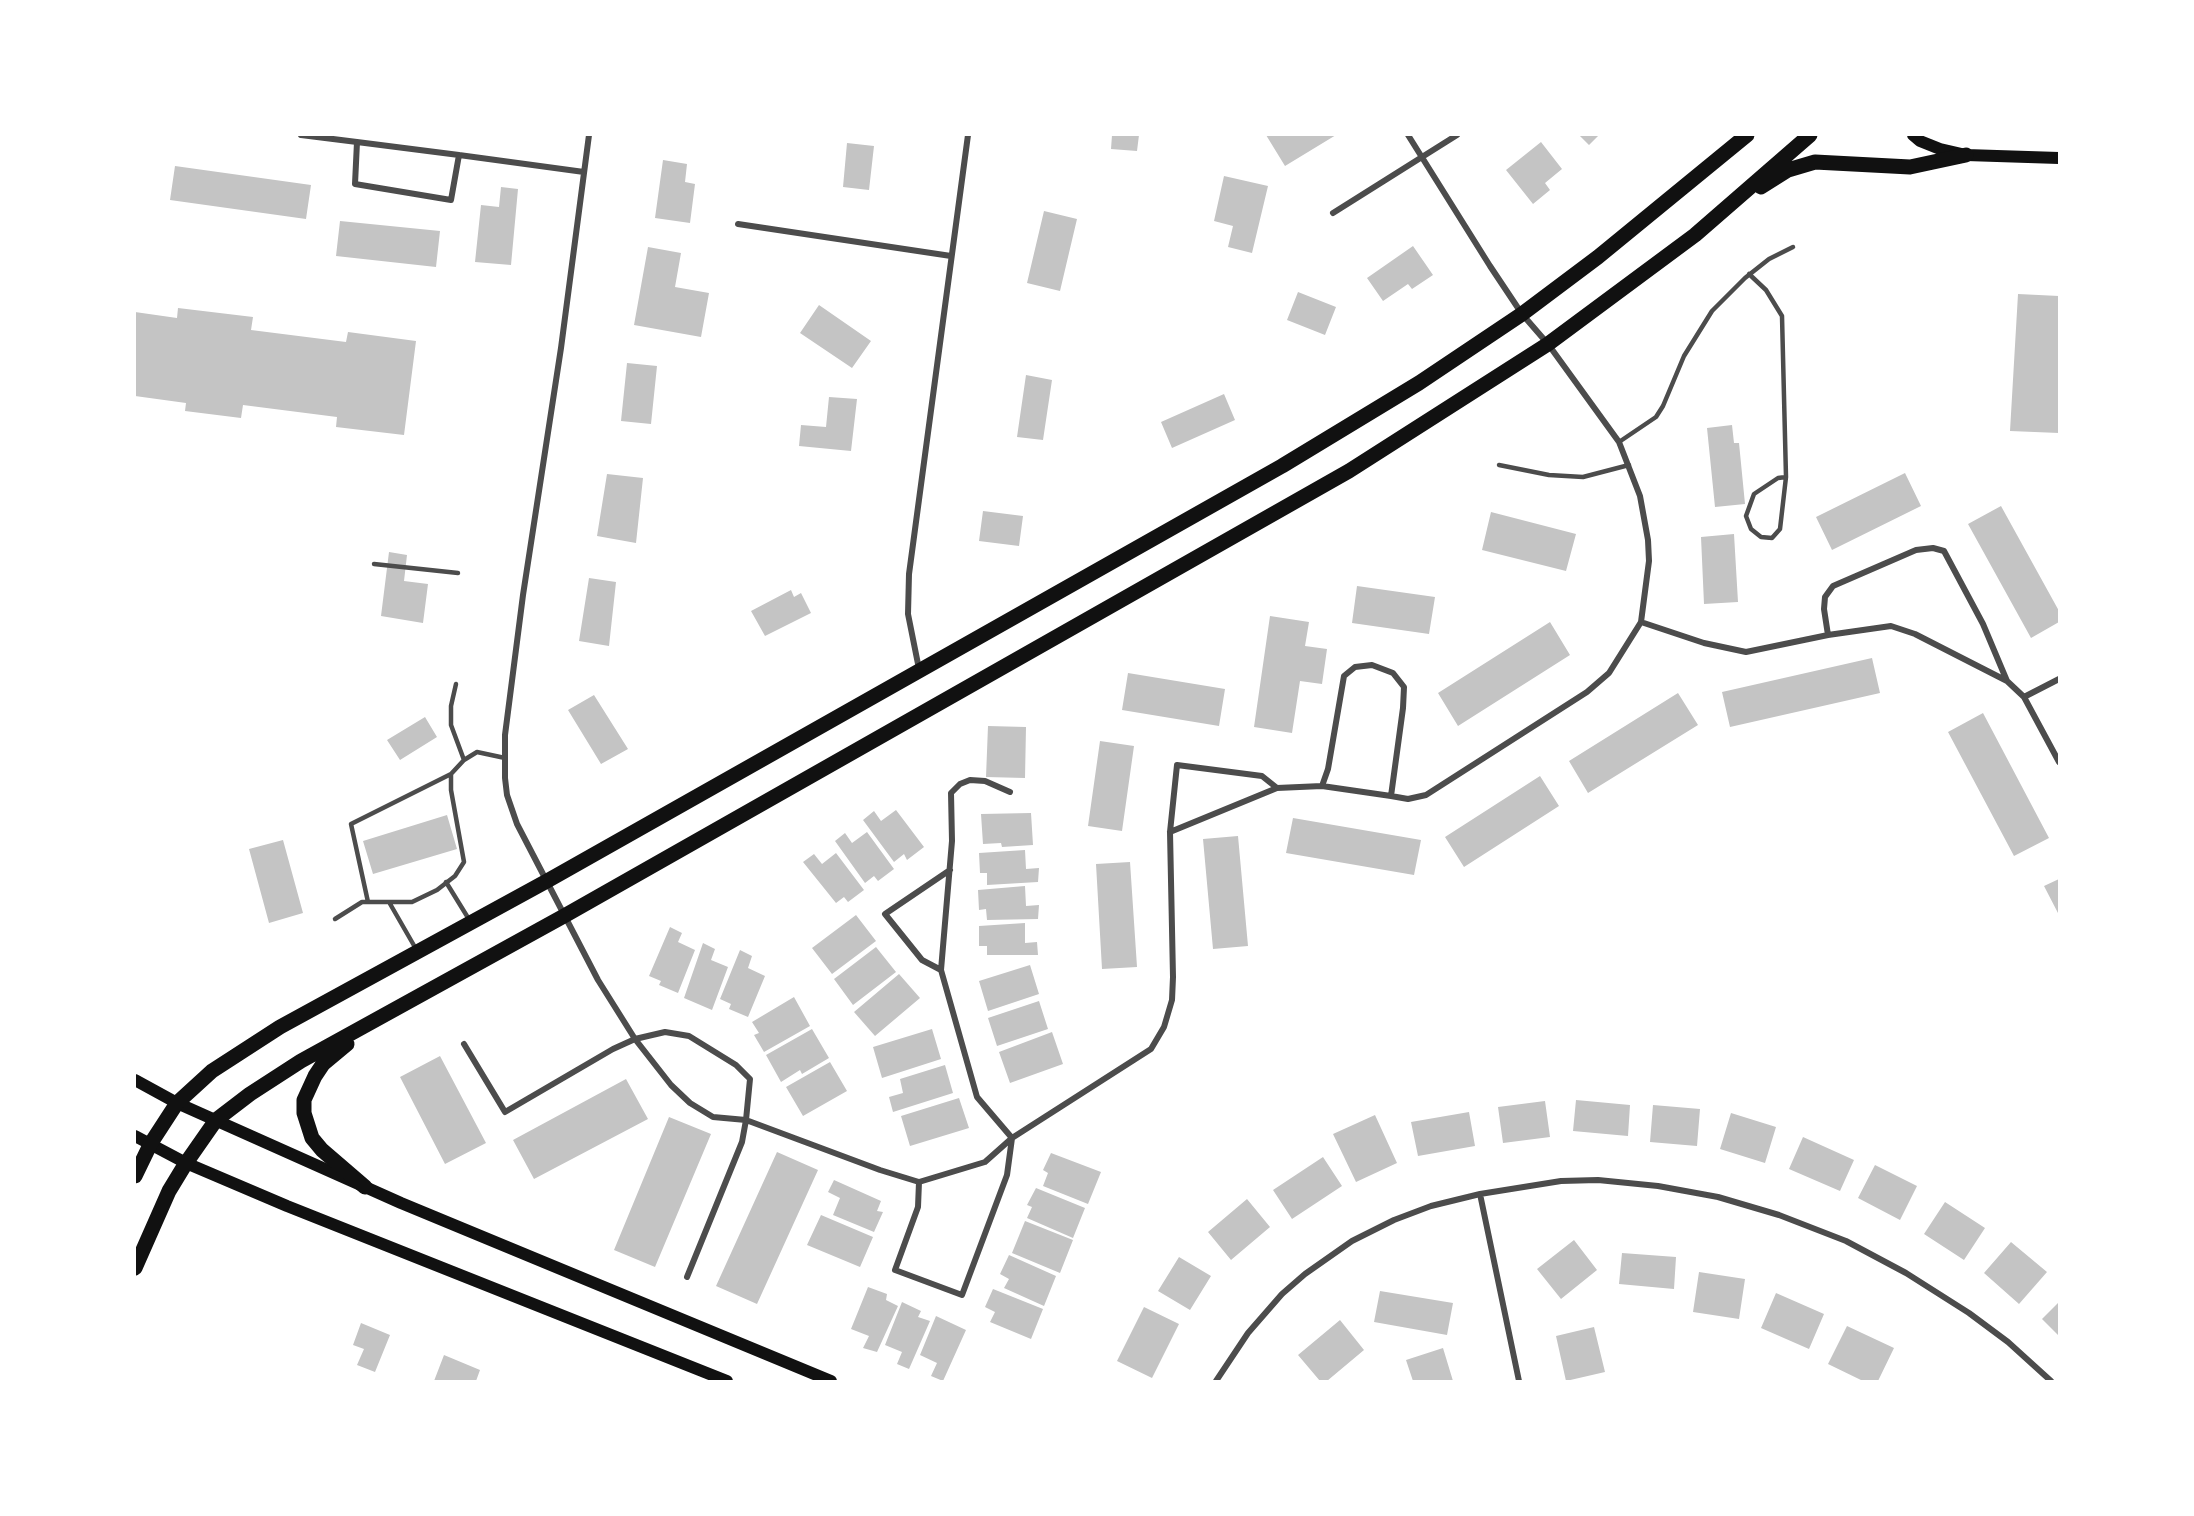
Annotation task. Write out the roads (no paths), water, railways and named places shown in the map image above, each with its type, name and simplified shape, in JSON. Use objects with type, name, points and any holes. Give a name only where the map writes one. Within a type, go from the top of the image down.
[{"type":"main road","points":[[135,1176],[151,1143],[177,1103],[212,1071],[280,1027],[547,881],[1282,466],[1419,383],[1522,314],[1598,257],[1747,135]]},
{"type":"main road","points":[[135,1268],[169,1191],[186,1162],[216,1120],[267,1083],[1349,471],[1548,344],[1695,235],[1810,135]]},
{"type":"main road","points":[[1912,135],[1940,149],[1966,155],[2059,159]]},
{"type":"main road","points":[[1725,209],[1788,170],[1815,162],[1910,167],[1966,155]]},
{"type":"main road","points":[[365,1187],[336,1165],[312,1138],[304,1113],[304,1100],[323,1064],[372,1022]]},
{"type":"main road","points":[[135,1080],[177,1103],[365,1187],[831,1381]]},
{"type":"main road","points":[[135,1136],[186,1162],[287,1206],[728,1381]]},
{"type":"street","points":[[301,135],[584,172]]},
{"type":"street","points":[[590,135],[505,735],[507,795],[513,814],[598,980],[635,1039],[671,1085],[690,1103],[713,1117],[746,1120],[880,1170],[919,1182],[985,1162],[1012,1138],[1151,1049],[1164,1027],[1172,1000],[1170,832],[1177,765],[1262,776],[1277,788]]},
{"type":"street","points":[[919,669],[908,614],[909,574],[968,135]]},
{"type":"street","points":[[1170,832],[1277,788],[1322,786],[1408,799],[1426,795],[1587,692],[1609,673],[1641,622],[1649,561],[1648,540],[1640,496],[1618,442],[1548,344],[1522,314],[1408,135]]},
{"type":"street","points":[[1333,213],[1457,135]]},
{"type":"street","points":[[357,142],[355,184],[451,200],[459,155]]},
{"type":"street","points":[[738,224],[951,256]]},
{"type":"street","points":[[1828,635],[1824,609],[1825,597],[1833,586],[1916,550],[1933,548],[1944,551],[1983,624],[2007,681]]},
{"type":"street","points":[[1641,622],[1704,643],[1746,652],[1828,635],[1891,626],[1915,634],[2007,681],[2024,697],[2059,762]]},
{"type":"street","points":[[1322,786],[1328,769],[1344,676],[1355,667],[1372,665],[1393,673],[1404,687],[1391,796]]},
{"type":"street","points":[[2024,697],[2059,679]]},
{"type":"street","points":[[919,1182],[918,1207],[895,1270],[962,1295],[1007,1175],[1012,1138],[977,1097],[941,970],[952,840],[951,794],[960,784],[970,780],[985,781],[1010,792]]},
{"type":"street","points":[[941,970],[922,960],[885,914],[950,870]]},
{"type":"street","points":[[464,1044],[505,1113],[613,1049],[635,1039],[665,1032],[689,1036],[736,1065],[750,1079],[742,1142],[687,1277]]},
{"type":"street","points":[[1216,1381],[1248,1333],[1282,1294],[1352,1241],[1394,1220],[1431,1206],[1479,1194],[1562,1181],[1626,1182],[1718,1197],[1779,1215],[1846,1241],[1906,1273],[1984,1324],[2008,1342],[2051,1381]]},
{"type":"street","points":[[1479,1194],[1519,1381]]},
{"type":"lane","points":[[1618,442],[1656,417],[1684,356],[1712,311],[1749,274],[1769,259],[1793,247]]},
{"type":"lane","points":[[1749,274],[1766,290],[1782,316],[1786,477],[1780,529],[1772,538],[1761,537],[1751,529],[1746,516],[1754,494],[1778,478],[1786,477]]},
{"type":"lane","points":[[1499,465],[1549,476],[1583,477],[1629,465]]},
{"type":"lane","points":[[374,564],[458,573]]},
{"type":"lane","points":[[456,684],[451,706],[451,725],[464,760]]},
{"type":"lane","points":[[368,902],[351,824],[451,774],[464,760],[477,752],[505,758]]},
{"type":"lane","points":[[335,919],[362,903],[412,902],[437,890],[455,876],[464,862],[450,790],[451,774]]},
{"type":"lane","points":[[446,882],[471,922]]},
{"type":"lane","points":[[388,902],[417,952]]}]
